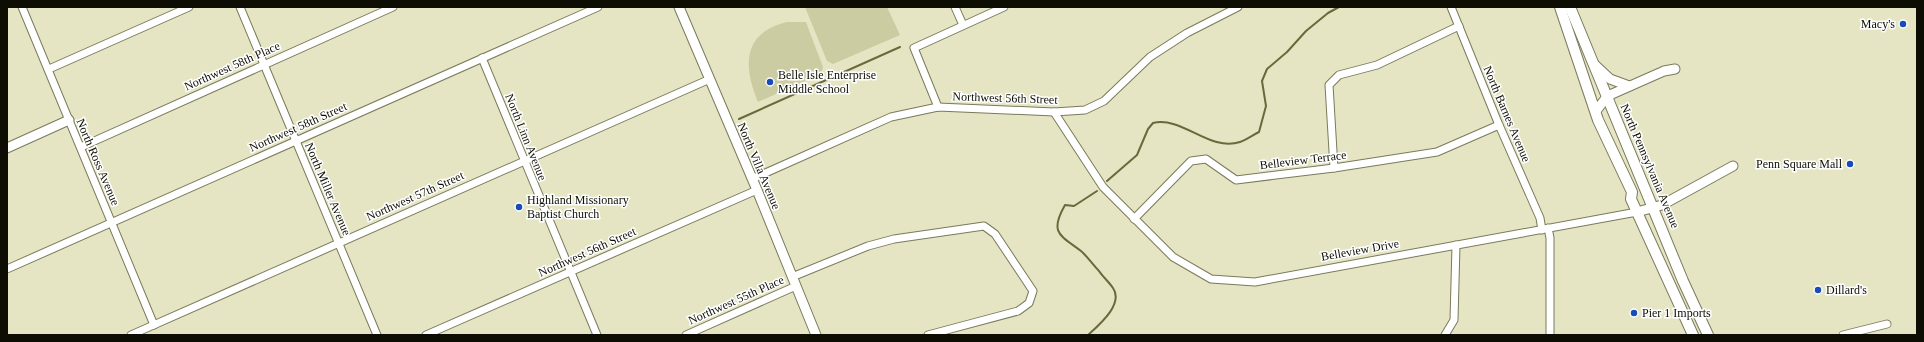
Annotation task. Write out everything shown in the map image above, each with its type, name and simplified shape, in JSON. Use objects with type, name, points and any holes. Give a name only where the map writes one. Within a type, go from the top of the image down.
[{"type":"main road","points":[[1560,7],[1602,130],[1632,192],[1631,199],[1693,335]]},
{"type":"main road","name":"North Pennsylvania Avenue","points":[[1570,7],[1594,64],[1595,71],[1606,98],[1683,281],[1708,335]]},
{"type":"main road","points":[[1632,192],[1638,195],[1653,208]]},
{"type":"street","name":"North Ross Avenue","points":[[22,7],[154,325]]},
{"type":"street","points":[[49,70],[189,7]]},
{"type":"street","name":"North Miller Avenue","points":[[240,7],[377,335]]},
{"type":"street","name":"Northwest 58th Place","points":[[80,147],[393,7]]},
{"type":"street","name":"Northwest 58th Street","points":[[7,269],[598,7]]},
{"type":"street","name":"North Villa Avenue","points":[[679,7],[757,190],[816,335]]},
{"type":"street","points":[[955,7],[963,25]]},
{"type":"street","points":[[938,107],[914,48],[1004,7]]},
{"type":"street","name":"Northwest 56th Street","points":[[752,179],[891,117],[938,107],[1054,112],[1085,110],[1104,101],[1150,57],[1187,33],[1238,7]]},
{"type":"street","name":"North Barnes Avenue","points":[[1451,7],[1499,125],[1550,238],[1550,335]]},
{"type":"street","points":[[1334,168],[1329,85],[1339,75],[1377,64],[1459,26]]},
{"type":"street","name":"North Linn Avenue","points":[[482,58],[523,160],[597,335]]},
{"type":"street","points":[[1594,64],[1610,79],[1629,86]]},
{"type":"street","points":[[1596,111],[1606,98],[1629,86],[1675,69]]},
{"type":"street","name":"Northwest 57th Street","points":[[131,335],[523,160],[710,79]]},
{"type":"street","name":"Belleview Drive","points":[[1054,112],[1103,187],[1173,257],[1211,279],[1256,282],[1637,212],[1662,205],[1733,166]]},
{"type":"street","points":[[7,148],[69,120]]},
{"type":"street","name":"Belleview Terrace","points":[[1134,218],[1190,161],[1206,159],[1236,180],[1334,168],[1437,152],[1499,125]]},
{"type":"street","name":"Northwest 56th Street","points":[[426,335],[757,190]]},
{"type":"street","name":"Northwest 55th Place","points":[[792,277],[868,246],[894,239],[984,226],[995,234],[1033,291],[1030,303],[1018,311],[928,335]]},
{"type":"street","points":[[1445,335],[1454,320],[1456,245]]},
{"type":"street","name":"Northwest 55th Place","points":[[686,335],[796,286]]},
{"type":"street","points":[[1843,335],[1887,324]]},
{"type":"green space","points":[[805,7],[887,7],[900,35],[833,64],[827,61]]},
{"type":"green space","points":[[787,22],[806,22],[823,67],[821,74],[758,102],[750,76],[750,53],[754,43],[761,34],[772,27]]},
{"type":"waterway","points":[[1107,181],[1137,155],[1148,129],[1153,123],[1164,122],[1175,124],[1207,139],[1229,144],[1240,142],[1259,132],[1266,106],[1262,81],[1267,69],[1287,52],[1306,31],[1328,13],[1339,7]]},
{"type":"waterway","points":[[739,119],[900,47]]},
{"type":"waterway","points":[[1088,335],[1109,314],[1113,307],[1116,294],[1113,288],[1086,255],[1062,237],[1057,228],[1060,214],[1065,205],[1074,206],[1097,191]]},
{"type":"place","name":"Macy's","points":[[1903,24]]},
{"type":"place","name":"Belle Isle Enterprise Middle School","points":[[770,82]]},
{"type":"place","name":"Penn Square Mall","points":[[1850,164]]},
{"type":"place","name":"Highland Missionary Baptist Church","points":[[519,207]]},
{"type":"place","name":"Dillard's","points":[[1818,290]]},
{"type":"place","name":"Pier 1 Imports","points":[[1634,313]]}]
